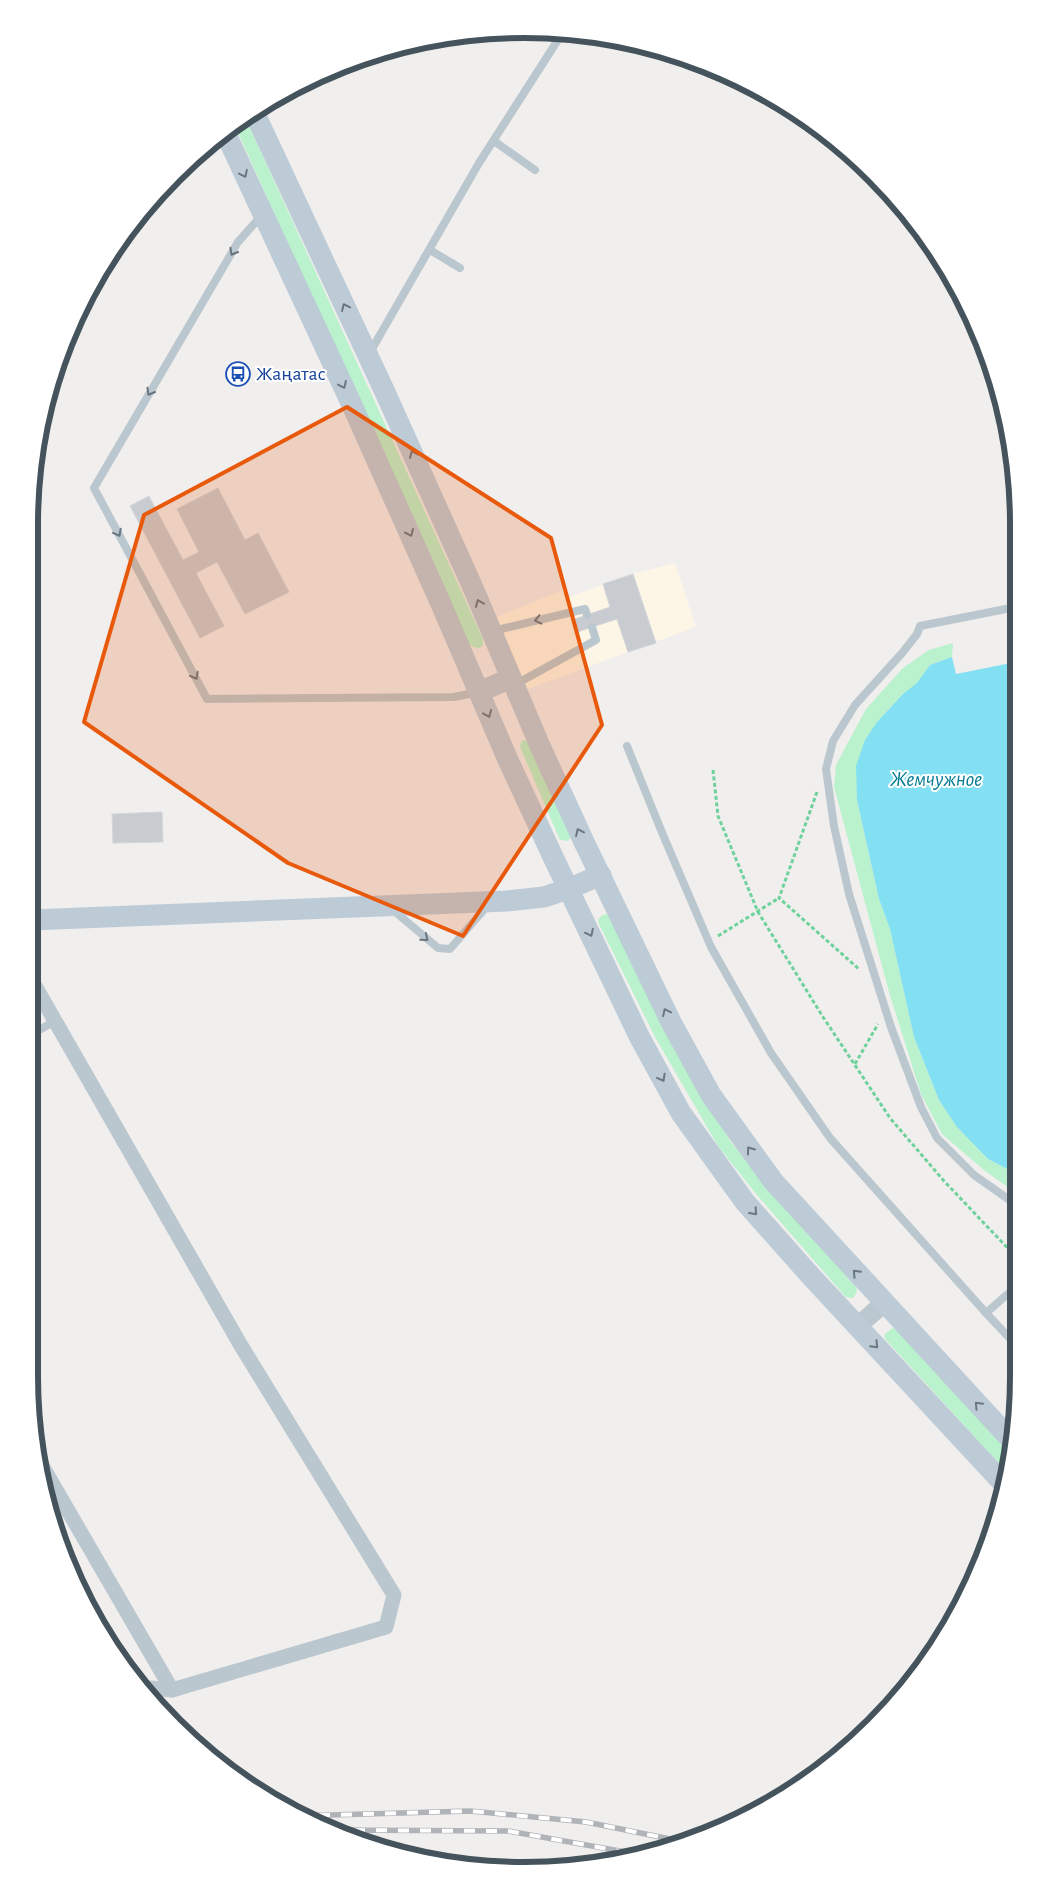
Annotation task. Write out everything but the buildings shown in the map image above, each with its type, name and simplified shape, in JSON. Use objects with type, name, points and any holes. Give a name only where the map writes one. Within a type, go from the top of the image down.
[{"type":"main road","points":[[257,117],[368,356],[491,631],[540,746],[600,876],[671,1022],[711,1095],[773,1181],[1006,1435]]},
{"type":"main road","points":[[228,138],[442,604],[508,760],[640,1038],[681,1113],[745,1202],[999,1479]]},
{"type":"main road","points":[[479,692],[512,682]]},
{"type":"main road","points":[[38,920],[491,902],[544,896],[600,876]]},
{"type":"street","points":[[38,990],[240,1344],[394,1595],[386,1627],[172,1690],[151,1688]]},
{"type":"street","points":[[858,1326],[884,1303]]},
{"type":"street","points":[[49,1478],[172,1690]]},
{"type":"lane","points":[[368,356],[494,141],[558,39]]},
{"type":"lane","points":[[494,141],[535,170]]},
{"type":"lane","points":[[263,214],[238,242],[94,488],[207,698],[454,697],[479,692]]},
{"type":"lane","points":[[430,250],[460,268]]},
{"type":"lane","points":[[1010,608],[920,626],[917,634],[903,652],[854,705],[833,741],[826,769],[834,826],[849,894],[886,1010],[921,1107],[937,1138],[974,1175],[1010,1200]]},
{"type":"lane","points":[[491,631],[585,609],[587,615]]},
{"type":"lane","points":[[512,682],[596,640],[592,627]]},
{"type":"lane","points":[[627,746],[709,941],[771,1053],[830,1138],[1010,1338]]},
{"type":"lane","points":[[388,906],[438,948],[450,949],[491,902]]},
{"type":"lane","points":[[38,1031],[55,1021]]},
{"type":"lane","points":[[986,1313],[1010,1292]]},
{"type":"path","points":[[713,770],[718,816],[758,912],[890,1118],[944,1181],[1010,1251]]},
{"type":"path","points":[[709,941],[779,898],[817,790]]},
{"type":"path","points":[[779,898],[878,986]]},
{"type":"path","points":[[855,1064],[886,1010]]},
{"type":"highlighted area","points":[[347,407],[551,538],[602,725],[463,936],[288,863],[84,722],[144,515]]},
{"type":"shaded area","points":[[675,563],[696,627],[517,693],[487,621],[565,589],[569,597],[633,574]]},
{"type":"green space","points":[[248,123],[483,639],[483,645],[480,648],[473,647],[468,643],[237,131]]},
{"type":"green space","points":[[953,643],[952,657],[930,665],[917,684],[903,694],[877,722],[857,800],[879,899],[890,929],[914,1037],[939,1100],[957,1127],[988,1159],[1010,1170],[1010,1189],[984,1170],[942,1134],[921,1094],[889,992],[834,787],[836,765],[866,709],[903,668],[929,650]]},
{"type":"green space","points":[[523,740],[527,741],[571,836],[568,841],[560,840],[520,747]]},
{"type":"green space","points":[[607,914],[667,1028],[730,1141],[767,1187],[856,1287],[857,1292],[853,1298],[844,1295],[757,1195],[718,1146],[655,1037],[599,924],[598,920],[602,915]]},
{"type":"green space","points":[[893,1328],[898,1331],[1005,1448],[1002,1466],[886,1340],[884,1336]]},
{"type":"water","name":"Жемчужное","points":[[952,657],[956,674],[1010,663],[1010,1170],[988,1159],[957,1127],[939,1100],[914,1037],[890,929],[879,899],[857,800],[856,766],[865,740],[877,722],[903,694],[917,683],[930,665]]},
{"type":"railway","points":[[317,1815],[470,1811],[586,1822],[672,1839]]},
{"type":"railway","points":[[351,1830],[508,1831],[624,1852]]},
{"type":"place","name":"Жаңатас","points":[[238,374]]}]
